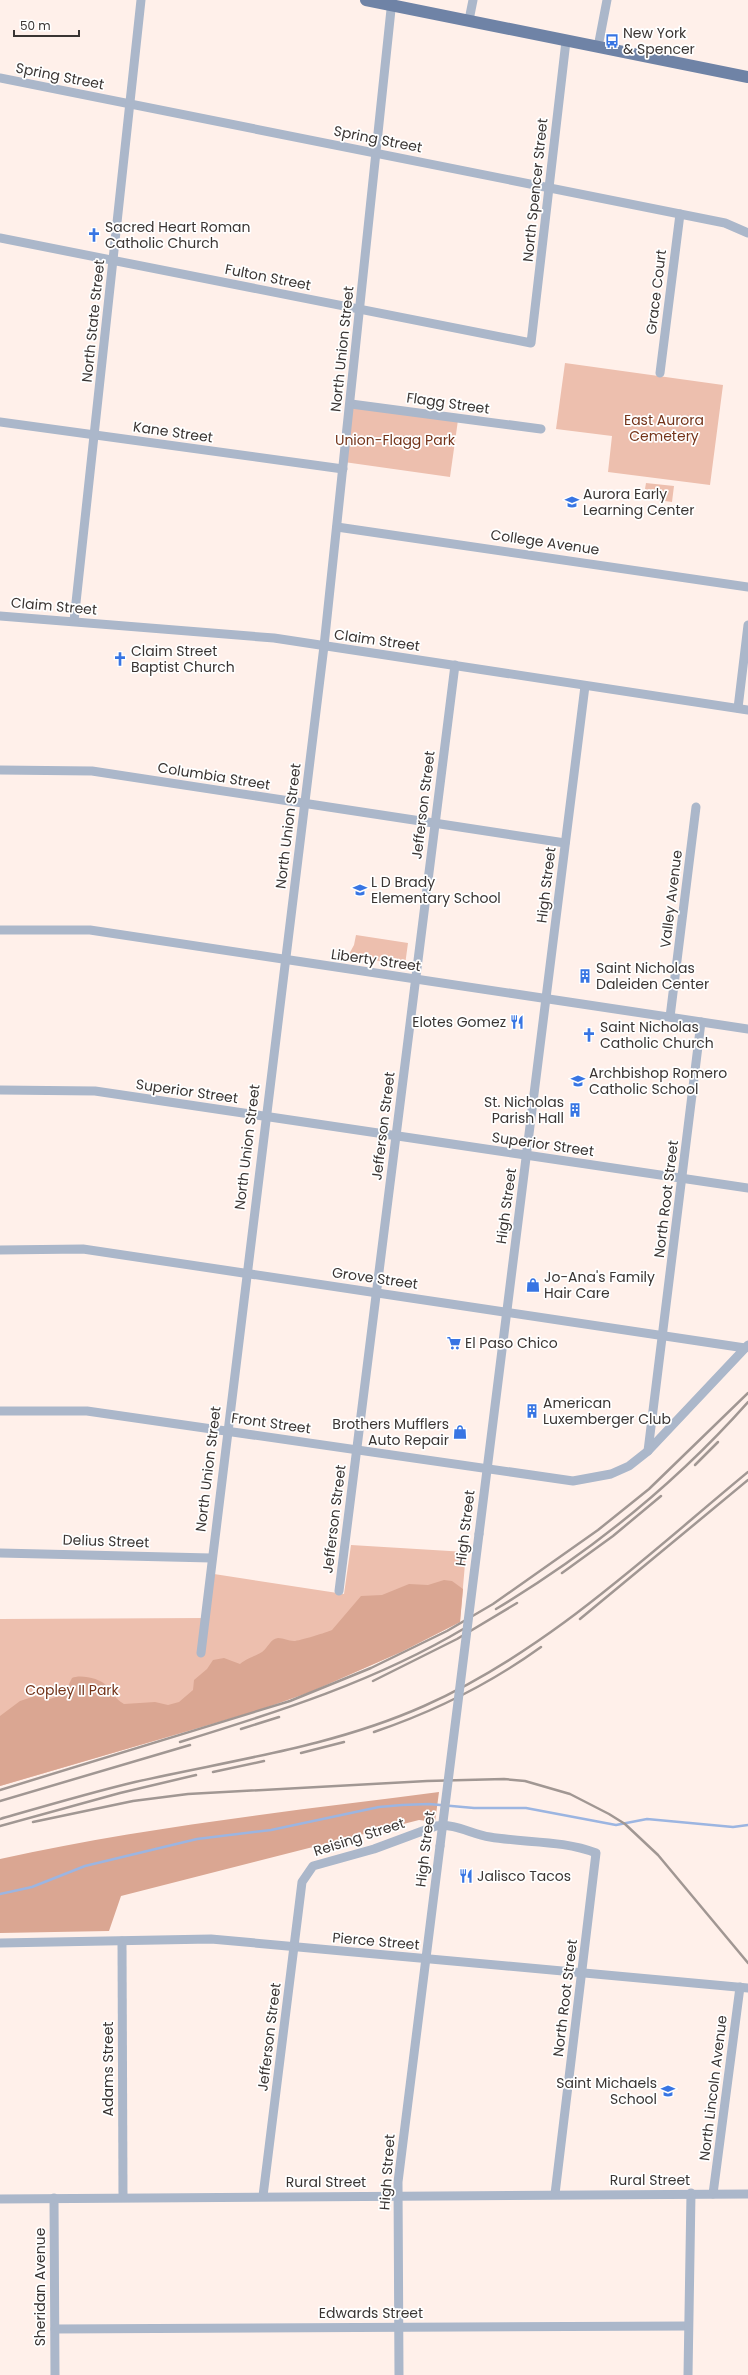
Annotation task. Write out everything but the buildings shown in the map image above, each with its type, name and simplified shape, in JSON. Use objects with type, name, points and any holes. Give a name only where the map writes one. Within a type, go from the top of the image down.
[{"type":"main road","points":[[366,0],[392,2],[566,41],[748,77]]},
{"type":"street","name":"North State Street","points":[[74,622],[141,0]]},
{"type":"street","points":[[469,20],[473,0]]},
{"type":"street","points":[[598,47],[607,0]]},
{"type":"street","name":"North Union Street","points":[[201,1653],[226,1431],[324,646],[351,404],[359,309],[377,153],[392,2]]},
{"type":"street","name":"North Spencer Street","points":[[531,343],[566,41]]},
{"type":"street","name":"Spring Street","points":[[0,78],[734,225],[748,233]]},
{"type":"street","name":"Grace Court","points":[[660,373],[680,214]]},
{"type":"street","name":"Fulton Street","points":[[0,238],[531,343]]},
{"type":"street","name":"Flagg Street","points":[[351,404],[541,429]]},
{"type":"street","name":"Kane Street","points":[[0,422],[343,469]]},
{"type":"street","name":"College Avenue","points":[[337,527],[748,587]]},
{"type":"street","name":"Claim Street","points":[[0,616],[274,638],[748,710]]},
{"type":"street","points":[[738,708],[748,625]]},
{"type":"street","name":"Jefferson Street","points":[[339,1591],[455,665]]},
{"type":"street","name":"High Street","points":[[399,2375],[398,2182],[585,686]]},
{"type":"street","name":"Columbia Street","points":[[0,770],[92,772],[565,843]]},
{"type":"street","name":"Valley Avenue","points":[[670,1018],[696,807]]},
{"type":"street","name":"Liberty Street","points":[[0,930],[90,930],[285,961],[748,1029]]},
{"type":"street","name":"North Root Street","points":[[648,1451],[664,1336],[701,1022]]},
{"type":"street","name":"Superior Street","points":[[0,1090],[95,1091],[396,1137],[748,1188]]},
{"type":"street","name":"Grove Street","points":[[0,1250],[83,1249],[746,1347]]},
{"type":"street","points":[[648,1451],[746,1347]]},
{"type":"street","name":"Front Street","points":[[0,1411],[87,1411],[572,1481],[590,1479],[611,1474],[628,1466],[648,1451]]},
{"type":"street","name":"Delius Street","points":[[0,1553],[211,1558]]},
{"type":"street","name":"Reising Street","points":[[302,1882],[313,1866],[374,1849],[436,1826],[444,1825],[489,1837],[580,1847],[596,1853]]},
{"type":"street","name":"North Root Street","points":[[555,2194],[583,1974],[596,1853]]},
{"type":"street","name":"Jefferson Street","points":[[263,2196],[302,1882]]},
{"type":"street","name":"Pierce Street","points":[[0,1943],[211,1939],[425,1960],[744,1987]]},
{"type":"street","name":"Adams Street","points":[[122,1941],[123,2198]]},
{"type":"street","name":"North Lincoln Avenue","points":[[713,2194],[744,1987]]},
{"type":"street","points":[[688,2375],[691,2193]]},
{"type":"street","name":"Rural Street","points":[[0,2199],[691,2193],[748,2194]]},
{"type":"street","name":"Sheridan Avenue","points":[[54,2198],[55,2375]]},
{"type":"street","name":"Edwards Street","points":[[55,2329],[688,2326]]},
{"type":"green space","name":"East Aurora Cemetery","points":[[565,363],[723,385],[710,485],[608,472],[612,436],[556,429]]},
{"type":"green space","name":"Union-Flagg Park","points":[[352,406],[458,420],[450,477],[344,462]]},
{"type":"green space","points":[[646,483],[674,486],[672,502],[658,500],[645,489]]},
{"type":"green space","points":[[356,935],[408,943],[405,965],[348,956],[354,945]]},
{"type":"green space","name":"Copley II Park","points":[[351,1545],[466,1552],[460,1622],[401,1652],[310,1692],[259,1710],[0,1786],[0,1619],[208,1618],[214,1574],[344,1594]]},
{"type":"green space","points":[[444,1580],[452,1581],[463,1589],[460,1622],[401,1652],[310,1692],[259,1710],[0,1786],[0,1716],[20,1701],[35,1696],[50,1699],[64,1694],[72,1678],[80,1676],[95,1679],[104,1683],[116,1698],[124,1704],[155,1702],[168,1705],[179,1702],[193,1690],[194,1680],[207,1669],[213,1660],[224,1658],[240,1664],[262,1652],[275,1639],[280,1638],[297,1641],[332,1630],[361,1596],[382,1595],[409,1584],[428,1585]]},
{"type":"green space","points":[[439,1792],[435,1822],[419,1820],[121,1896],[109,1931],[0,1933],[0,1859],[163,1829],[273,1813]]},
{"type":"waterway","points":[[0,1894],[32,1887],[85,1866],[197,1839],[271,1830],[379,1807],[429,1804],[474,1808],[526,1808],[616,1825],[647,1819],[733,1827],[748,1825]]},
{"type":"railway","points":[[0,1790],[290,1701],[371,1668],[447,1631],[493,1604],[598,1530],[649,1489],[748,1393]]},
{"type":"railway","points":[[496,1609],[564,1564],[630,1515],[691,1461],[748,1402]]},
{"type":"railway","points":[[695,1465],[718,1442]]},
{"type":"railway","points":[[0,1819],[135,1782],[318,1742],[354,1732],[424,1706],[469,1684],[512,1658],[553,1630],[633,1569],[748,1472]]},
{"type":"railway","points":[[580,1619],[748,1480]]},
{"type":"railway","points":[[562,1573],[613,1536],[661,1496]]},
{"type":"railway","points":[[373,1681],[457,1639],[517,1603]]},
{"type":"railway","points":[[180,1742],[326,1694],[397,1664],[465,1628]]},
{"type":"railway","points":[[374,1732],[440,1706],[461,1696],[502,1673],[541,1647]]},
{"type":"railway","points":[[241,1729],[279,1717]]},
{"type":"railway","points":[[301,1753],[344,1742]]},
{"type":"railway","points":[[0,1801],[190,1745]]},
{"type":"railway","points":[[213,1772],[264,1761]]},
{"type":"railway","points":[[0,1826],[120,1793],[196,1775]]},
{"type":"railway","points":[[33,1822],[133,1801],[188,1794],[427,1781],[504,1779],[525,1781],[570,1794],[625,1824],[658,1855],[748,1963]]},
{"type":"place","name":"New York & Spencer","points":[[612,41]]},
{"type":"place","name":"Sacred Heart Roman Catholic Church","points":[[94,235]]},
{"type":"place","name":"Aurora Early Learning Center","points":[[572,502]]},
{"type":"place","name":"Claim Street Baptist Church","points":[[120,659]]},
{"type":"place","name":"L D Brady Elementary School","points":[[360,890]]},
{"type":"place","name":"Saint Nicholas Daleiden Center","points":[[585,976]]},
{"type":"place","name":"Elotes Gomez","points":[[517,1022]]},
{"type":"place","name":"Saint Nicholas Catholic Church","points":[[589,1035]]},
{"type":"place","name":"Archbishop Romero Catholic School","points":[[578,1081]]},
{"type":"place","name":"St. Nicholas Parish Hall","points":[[575,1110]]},
{"type":"place","name":"Jo-Ana's Family Hair Care","points":[[533,1285]]},
{"type":"place","name":"El Paso Chico","points":[[454,1343]]},
{"type":"place","name":"American Luxemberger Club","points":[[532,1411]]},
{"type":"place","name":"Brothers Mufflers Auto Repair","points":[[460,1432]]},
{"type":"place","name":"Jalisco Tacos","points":[[466,1876]]},
{"type":"place","name":"Saint Michaels School","points":[[668,2091]]}]
